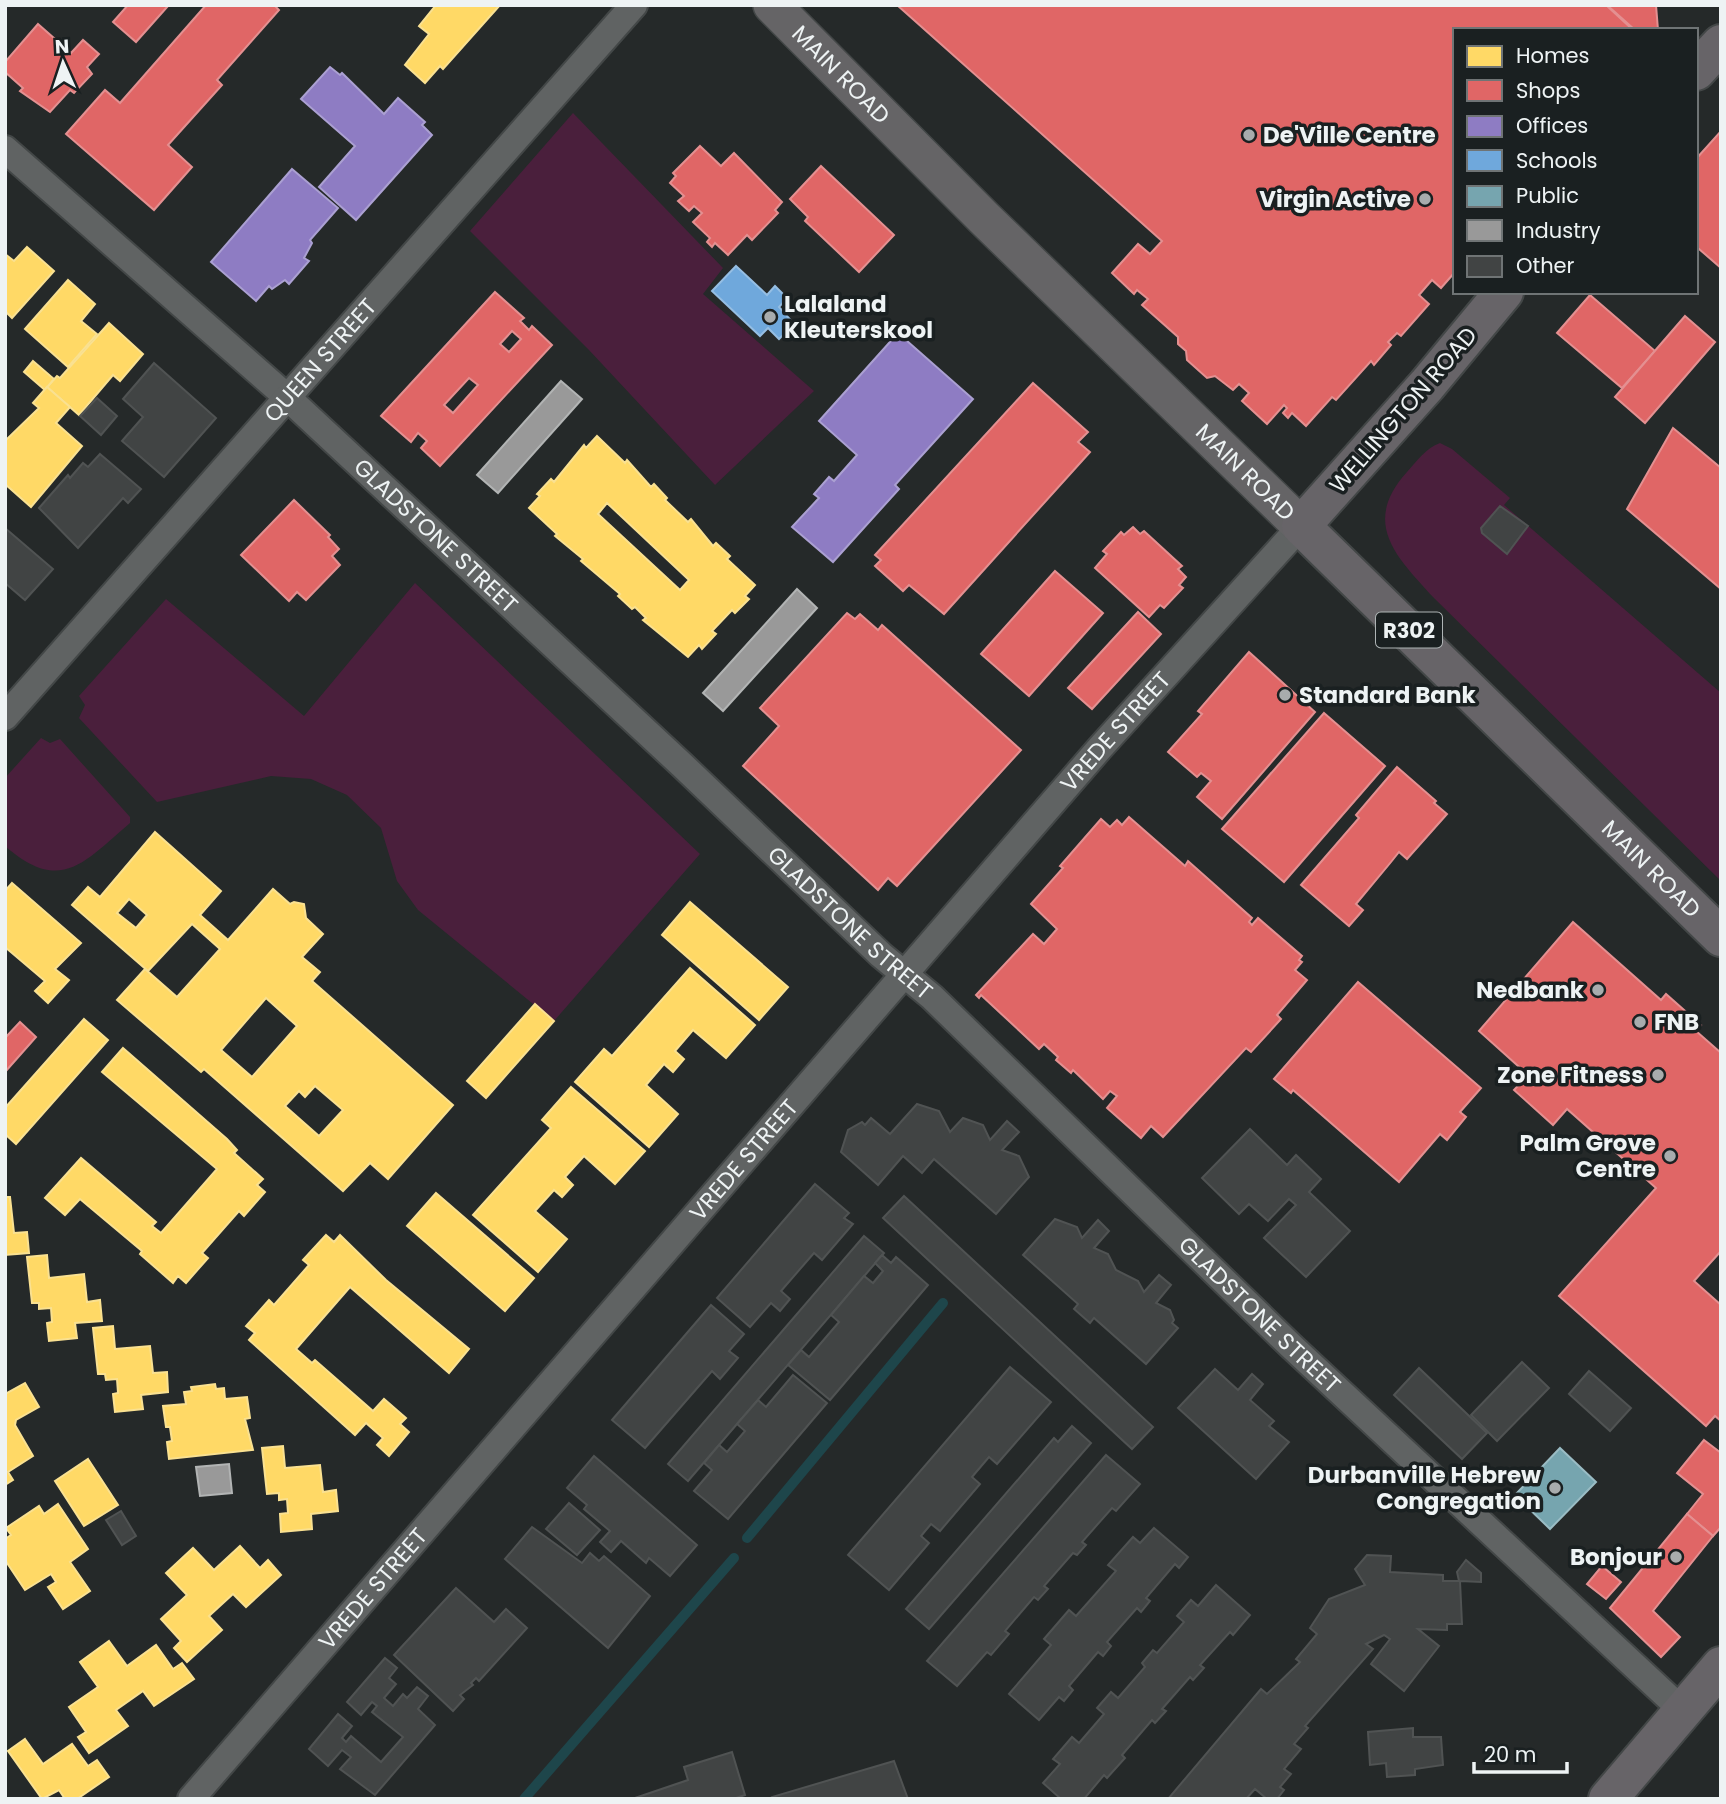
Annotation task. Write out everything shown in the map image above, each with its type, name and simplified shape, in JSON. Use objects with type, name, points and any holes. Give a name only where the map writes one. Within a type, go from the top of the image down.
[{"type":"main road","name":"MAIN ROAD","points":[[772,5],[984,218],[1721,937]]},
{"type":"main road","points":[[1698,69],[1721,44]]},
{"type":"main road","name":"WELLINGTON ROAD","points":[[1301,526],[1427,385],[1502,294]]},
{"type":"main road","points":[[1608,1799],[1721,1666]]},
{"type":"street","name":"QUEEN STREET","points":[[5,717],[634,5]]},
{"type":"street","name":"GLADSTONE STREET","points":[[5,149],[288,398],[903,974],[932,997],[1290,1345],[1683,1711]]},
{"type":"street","name":"VREDE STREET","points":[[191,1799],[1099,749],[1301,526]]},
{"type":"shaded area","points":[[573,113],[723,268],[703,294],[814,391],[715,485],[589,350],[470,231]]},
{"type":"shaded area","points":[[1440,443],[1452,449],[1510,498],[1504,505],[1721,693],[1721,881],[1434,598],[1397,554],[1389,540],[1385,524],[1386,508],[1393,491],[1407,472],[1426,451]]},
{"type":"shaded area","points":[[415,583],[700,854],[554,1021],[418,910],[397,881],[381,828],[347,795],[311,779],[271,776],[157,802],[79,718],[85,705],[79,696],[166,599],[304,716]]},
{"type":"shaded area","points":[[41,738],[50,743],[60,739],[130,817],[130,823],[99,850],[71,868],[57,871],[42,869],[25,861],[5,846],[5,778]]},
{"type":"building: Homes","points":[[436,5],[500,5],[443,69],[440,66],[425,83],[405,65],[429,34],[419,26]]},
{"type":"building: Homes","points":[[27,247],[54,271],[12,318],[5,311],[5,254],[14,261]]},
{"type":"building: Homes","points":[[68,280],[95,304],[81,321],[97,334],[68,367],[25,329]]},
{"type":"building: Homes","points":[[109,323],[143,354],[120,381],[113,375],[79,415],[47,387],[57,376],[60,378]]},
{"type":"building: Homes","points":[[33,361],[54,379],[45,390],[24,372]]},
{"type":"building: Homes","points":[[47,387],[70,407],[56,423],[82,446],[31,507],[5,484],[5,441],[39,408],[33,403]]},
{"type":"building: Homes","points":[[597,436],[625,463],[627,460],[651,487],[654,484],[667,498],[665,500],[688,522],[691,519],[713,546],[716,543],[730,556],[727,559],[755,585],[745,596],[749,599],[735,613],[732,610],[712,631],[716,634],[702,649],[699,645],[688,657],[643,620],[646,618],[635,607],[632,609],[618,596],[620,594],[581,561],[583,559],[555,536],[557,534],[529,508],[551,479],[554,482],[584,445],[586,448]],"holes":[[[607,503],[689,580],[680,590],[598,514]]]},
{"type":"building: Homes","points":[[155,832],[221,891],[200,915],[228,940],[273,889],[290,904],[304,904],[306,918],[323,934],[302,957],[320,972],[312,981],[453,1105],[388,1179],[370,1163],[343,1191],[204,1069],[201,1072],[117,1000],[145,969],[177,997],[220,949],[192,924],[148,971],[72,905],[88,887],[100,897]],"holes":[[[129,899],[147,915],[136,928],[117,913]],[[266,998],[297,1026],[252,1077],[221,1050]],[[315,1086],[343,1110],[319,1136],[285,1106],[299,1091],[305,1097]]]},
{"type":"building: Homes","points":[[12,883],[81,943],[55,969],[69,980],[48,1003],[35,991],[45,981],[5,947],[5,891]]},
{"type":"building: Homes","points":[[690,902],[788,987],[759,1020],[662,935]]},
{"type":"building: Homes","points":[[690,968],[755,1025],[726,1058],[693,1030],[675,1051],[684,1059],[673,1072],[664,1064],[646,1085],[678,1114],[649,1147],[575,1082],[604,1049],[612,1056]]},
{"type":"building: Homes","points":[[535,1004],[554,1021],[486,1098],[467,1081]]},
{"type":"building: Homes","points":[[84,1019],[108,1040],[16,1144],[5,1134],[5,1108]]},
{"type":"building: Homes","points":[[123,1048],[227,1139],[237,1150],[234,1153],[263,1179],[257,1185],[265,1192],[244,1216],[239,1211],[202,1253],[208,1258],[186,1283],[178,1276],[173,1283],[140,1254],[142,1251],[80,1199],[65,1215],[45,1198],[81,1158],[156,1222],[152,1226],[161,1233],[217,1169],[102,1072]]},
{"type":"building: Homes","points":[[571,1087],[645,1151],[615,1184],[584,1156],[565,1177],[573,1185],[562,1197],[554,1190],[535,1211],[567,1239],[538,1272],[473,1215],[551,1128],[542,1120]]},
{"type":"building: Homes","points":[[436,1193],[534,1278],[505,1311],[407,1226]]},
{"type":"building: Homes","points":[[5,1197],[10,1197],[14,1233],[27,1232],[29,1253],[5,1255]]},
{"type":"building: Homes","points":[[326,1235],[334,1242],[340,1235],[386,1280],[469,1349],[449,1373],[350,1287],[296,1349],[312,1363],[315,1360],[373,1411],[384,1399],[406,1418],[400,1424],[409,1432],[389,1456],[377,1445],[383,1438],[366,1423],[355,1435],[249,1340],[255,1333],[246,1326],[269,1300],[274,1305],[309,1265],[303,1260]]},
{"type":"building: Homes","points":[[47,1255],[49,1278],[84,1274],[87,1302],[100,1300],[102,1321],[75,1323],[77,1338],[49,1341],[47,1323],[52,1322],[51,1308],[39,1309],[39,1303],[32,1303],[27,1257]]},
{"type":"building: Homes","points":[[113,1326],[115,1349],[150,1346],[153,1373],[167,1372],[168,1392],[141,1395],[143,1409],[115,1412],[113,1394],[118,1393],[117,1379],[106,1380],[105,1374],[98,1374],[93,1328]]},
{"type":"building: Homes","points":[[25,1383],[39,1407],[16,1420],[15,1425],[33,1456],[8,1472],[13,1480],[5,1485],[5,1394]]},
{"type":"building: Homes","points":[[215,1384],[216,1389],[224,1388],[225,1399],[247,1397],[250,1418],[245,1419],[253,1450],[169,1459],[167,1442],[172,1441],[170,1427],[166,1427],[163,1406],[186,1404],[184,1392],[192,1391],[191,1387]]},
{"type":"building: Homes","points":[[283,1446],[285,1468],[320,1465],[323,1492],[336,1490],[338,1511],[311,1514],[312,1529],[281,1532],[280,1514],[288,1513],[287,1499],[279,1500],[279,1493],[267,1494],[262,1448]]},
{"type":"building: Homes","points":[[88,1459],[118,1505],[84,1526],[55,1481]]},
{"type":"building: Homes","points":[[58,1504],[88,1549],[70,1562],[90,1591],[63,1609],[48,1587],[56,1582],[51,1574],[25,1590],[5,1560],[5,1539],[11,1535],[6,1528],[39,1506],[44,1514]]},
{"type":"building: Homes","points":[[240,1546],[260,1568],[268,1560],[281,1575],[246,1607],[233,1594],[209,1616],[222,1630],[187,1662],[174,1648],[181,1641],[161,1619],[187,1595],[166,1573],[193,1548],[214,1570]]},
{"type":"building: Homes","points":[[109,1641],[127,1666],[156,1645],[173,1669],[182,1663],[194,1679],[154,1706],[143,1691],[116,1710],[128,1726],[89,1753],[78,1737],[86,1732],[69,1707],[98,1687],[80,1662]]},
{"type":"building: Homes","points":[[25,1739],[43,1764],[72,1744],[88,1766],[97,1760],[109,1777],[77,1799],[65,1799],[59,1790],[42,1799],[8,1751]]},
{"type":"building: Shops","points":[[128,5],[168,6],[136,42],[113,22]]},
{"type":"building: Shops","points":[[206,5],[274,5],[279,10],[217,80],[222,85],[168,145],[192,167],[154,210],[66,134],[105,90],[120,103]]},
{"type":"building: Shops","name":"De'Ville Centre","points":[[897,5],[1606,5],[1631,28],[1453,28],[1453,274],[1441,288],[1432,280],[1419,295],[1429,304],[1401,336],[1397,333],[1388,342],[1391,345],[1374,365],[1371,361],[1336,400],[1332,397],[1306,426],[1292,413],[1288,418],[1283,413],[1287,408],[1284,405],[1267,424],[1242,401],[1249,393],[1239,384],[1233,390],[1215,376],[1207,378],[1187,360],[1186,351],[1178,344],[1178,337],[1142,305],[1148,299],[1137,290],[1134,294],[1112,273],[1138,244],[1150,254],[1162,241]]},
{"type":"building: Shops","points":[[1607,5],[1656,5],[1658,28],[1633,28]]},
{"type":"building: Shops","points":[[38,24],[71,53],[83,40],[99,54],[87,67],[92,74],[74,93],[70,90],[50,112],[20,91],[23,88],[5,72],[5,62]]},
{"type":"building: Shops","points":[[1721,131],[1721,268],[1698,250],[1698,157]]},
{"type":"building: Shops","points":[[700,146],[721,166],[734,153],[782,202],[775,210],[778,213],[752,240],[747,235],[728,255],[715,243],[712,247],[707,242],[710,238],[693,222],[702,213],[694,206],[689,211],[678,201],[684,196],[670,183],[676,176],[673,173]]},
{"type":"building: Shops","points":[[821,166],[894,235],[859,272],[805,221],[808,217],[790,199]]},
{"type":"building: Shops","points":[[495,292],[524,318],[520,321],[529,330],[532,326],[552,345],[440,466],[421,448],[427,441],[418,433],[411,442],[381,416]],"holes":[[[512,331],[521,339],[509,352],[500,344]],[[469,378],[478,385],[453,413],[444,405]]]},
{"type":"building: Shops","points":[[1590,295],[1655,351],[1622,388],[1557,333]]},
{"type":"building: Shops","points":[[1685,316],[1715,342],[1645,423],[1615,397]]},
{"type":"building: Shops","points":[[1033,383],[1088,432],[1078,442],[1090,452],[944,614],[909,585],[903,591],[875,566],[881,560],[875,555]]},
{"type":"building: Shops","points":[[1673,428],[1721,468],[1721,589],[1627,509]]},
{"type":"building: Shops","points":[[294,500],[330,535],[328,537],[339,549],[332,556],[340,565],[306,600],[297,592],[289,601],[241,555]]},
{"type":"building: Shops","points":[[1133,527],[1140,534],[1144,531],[1182,566],[1178,569],[1186,577],[1179,585],[1183,588],[1164,608],[1160,605],[1149,617],[1095,568],[1107,554],[1103,551],[1121,532],[1124,535]]},
{"type":"building: Shops","points":[[1055,571],[1103,613],[1029,696],[981,654]]},
{"type":"building: Shops","points":[[1138,612],[1161,634],[1092,709],[1068,688]]},
{"type":"building: Shops","points":[[847,613],[855,619],[860,614],[878,630],[882,625],[1021,750],[897,886],[888,878],[878,890],[743,766],[779,726],[760,708]]},
{"type":"building: Shops","points":[[1249,652],[1315,712],[1222,819],[1197,797],[1211,781],[1201,773],[1197,777],[1168,752],[1202,714],[1198,711]]},
{"type":"building: Shops","points":[[1324,713],[1385,766],[1284,882],[1222,829]]},
{"type":"building: Shops","points":[[1397,767],[1447,814],[1407,859],[1399,852],[1356,904],[1363,910],[1349,926],[1301,885],[1359,818],[1356,815]]},
{"type":"building: Shops","points":[[1129,817],[1185,866],[1188,861],[1252,918],[1249,922],[1252,925],[1258,918],[1302,956],[1299,960],[1302,962],[1295,970],[1307,980],[1277,1015],[1281,1019],[1251,1052],[1246,1048],[1163,1137],[1151,1126],[1141,1138],[1107,1108],[1117,1096],[1110,1091],[1103,1099],[1073,1070],[1071,1073],[1056,1060],[1058,1057],[1044,1044],[1039,1049],[981,995],[979,998],[976,995],[1033,934],[1044,944],[1057,929],[1031,904],[1063,868],[1060,866],[1101,819],[1110,827],[1117,820],[1122,825]]},
{"type":"building: Shops","name":"Palm Grove Centre","points":[[1573,922],[1661,1000],[1666,994],[1701,1025],[1696,1031],[1721,1053],[1721,1251],[1694,1281],[1721,1305],[1721,1421],[1715,1416],[1706,1426],[1559,1296],[1656,1188],[1567,1109],[1553,1125],[1514,1090],[1528,1075],[1479,1031]]},
{"type":"building: Shops","points":[[1358,982],[1481,1088],[1460,1112],[1466,1117],[1447,1140],[1440,1134],[1399,1182],[1293,1090],[1291,1093],[1274,1079]]},
{"type":"building: Shops","points":[[20,1022],[36,1037],[5,1072],[5,1038]]},
{"type":"building: Shops","points":[[1704,1440],[1721,1453],[1721,1527],[1713,1536],[1687,1514],[1703,1494],[1677,1473]]},
{"type":"building: Shops","points":[[1687,1514],[1713,1536],[1653,1611],[1680,1637],[1661,1657],[1610,1608]]},
{"type":"building: Shops","points":[[1602,1566],[1621,1582],[1606,1599],[1587,1584]]},
{"type":"building: Offices","points":[[330,67],[340,75],[342,73],[384,114],[398,98],[425,122],[422,125],[432,135],[356,220],[319,187],[355,146],[301,99]]},
{"type":"building: Offices","points":[[292,169],[338,208],[310,240],[312,243],[304,258],[309,261],[289,284],[285,280],[272,289],[269,286],[256,301],[211,262]]},
{"type":"building: Offices","points":[[898,333],[973,399],[895,485],[899,489],[833,562],[792,527],[819,498],[814,494],[829,477],[834,481],[857,455],[819,421]]},
{"type":"building: Schools","points":[[736,266],[767,295],[775,286],[787,298],[779,307],[794,324],[779,339],[768,328],[760,336],[712,291]]},
{"type":"building: Public","name":"Durbanville Hebrew Congregation","points":[[1560,1448],[1596,1482],[1550,1529],[1515,1495]]},
{"type":"building: Industry","points":[[561,381],[582,399],[498,493],[477,475]]},
{"type":"building: Industry","points":[[797,589],[817,608],[723,711],[703,693]]},
{"type":"building: Industry","points":[[229,1464],[232,1493],[200,1496],[196,1467]]},
{"type":"building: Other","points":[[154,363],[216,418],[164,477],[122,441],[143,417],[123,399]]},
{"type":"building: Other","points":[[97,398],[117,416],[101,435],[80,416]]},
{"type":"building: Other","points":[[100,454],[141,489],[128,503],[123,498],[78,548],[39,508],[68,475],[70,478],[83,463],[88,467]]},
{"type":"building: Other","points":[[1500,506],[1528,526],[1507,554],[1482,533],[1481,528]]},
{"type":"building: Other","points":[[5,528],[53,569],[25,600],[5,583]]},
{"type":"building: Other","points":[[917,1104],[939,1111],[950,1132],[963,1118],[983,1125],[990,1140],[1007,1121],[1019,1132],[1002,1150],[1019,1156],[1029,1177],[996,1214],[934,1159],[922,1173],[903,1156],[878,1185],[841,1152],[848,1130],[862,1122],[865,1125],[871,1118],[890,1134]]},
{"type":"building: Other","points":[[1250,1129],[1287,1165],[1296,1155],[1321,1179],[1309,1192],[1350,1231],[1306,1277],[1264,1238],[1296,1205],[1289,1199],[1268,1221],[1249,1204],[1239,1214],[1202,1178]]},
{"type":"building: Other","points":[[815,1184],[849,1213],[844,1218],[853,1224],[822,1260],[814,1253],[781,1291],[790,1299],[780,1311],[771,1303],[750,1327],[717,1298]]},
{"type":"building: Other","points":[[904,1196],[1153,1427],[1132,1449],[883,1218]]},
{"type":"building: Other","points":[[1055,1219],[1077,1227],[1082,1238],[1098,1220],[1109,1231],[1094,1248],[1108,1254],[1116,1270],[1138,1281],[1144,1292],[1159,1275],[1171,1285],[1156,1303],[1170,1310],[1174,1320],[1172,1323],[1178,1328],[1146,1364],[1094,1318],[1090,1323],[1074,1309],[1078,1304],[1023,1255]]},
{"type":"building: Other","points":[[864,1236],[884,1253],[688,1481],[668,1464]]},
{"type":"building: Other","points":[[882,1255],[891,1263],[896,1257],[928,1285],[830,1400],[788,1365],[801,1350],[809,1357],[839,1322],[831,1315],[864,1276],[873,1283],[883,1271],[875,1263]]},
{"type":"building: Other","points":[[711,1305],[744,1334],[729,1351],[738,1358],[720,1379],[712,1371],[645,1448],[612,1420]]},
{"type":"building: Other","points":[[1522,1362],[1549,1388],[1497,1441],[1471,1415]]},
{"type":"building: Other","points":[[1010,1367],[1051,1402],[997,1464],[989,1457],[972,1477],[980,1484],[940,1531],[931,1524],[921,1536],[929,1543],[889,1590],[848,1555]]},
{"type":"building: Other","points":[[1419,1368],[1487,1433],[1462,1459],[1394,1395]]},
{"type":"building: Other","points":[[1215,1369],[1238,1390],[1252,1374],[1263,1384],[1250,1400],[1274,1421],[1269,1426],[1289,1442],[1256,1479],[1178,1408]]},
{"type":"building: Other","points":[[1589,1371],[1631,1408],[1610,1431],[1569,1394]]},
{"type":"building: Other","points":[[793,1375],[827,1403],[728,1519],[694,1491],[712,1470],[704,1463],[719,1445],[727,1452],[745,1431],[737,1424],[758,1400],[766,1407]]},
{"type":"building: Other","points":[[1072,1426],[1091,1443],[929,1629],[906,1609],[1054,1438],[1058,1442]]},
{"type":"building: Other","points":[[1106,1455],[1140,1484],[1116,1511],[1112,1508],[1082,1542],[1086,1545],[1077,1555],[1073,1553],[1044,1586],[1048,1589],[1038,1600],[1034,1597],[1005,1631],[1009,1634],[991,1655],[987,1652],[957,1686],[927,1661]]},
{"type":"building: Other","points":[[594,1456],[697,1545],[670,1576],[649,1558],[646,1563],[621,1541],[611,1552],[600,1542],[610,1531],[584,1509],[587,1505],[567,1488]]},
{"type":"building: Other","points":[[569,1503],[600,1530],[577,1555],[546,1529]]},
{"type":"building: Other","points":[[121,1511],[136,1536],[122,1545],[106,1520]]},
{"type":"building: Other","points":[[532,1527],[582,1563],[590,1553],[599,1561],[604,1556],[650,1596],[608,1648],[505,1559]]},
{"type":"building: Other","points":[[1154,1528],[1188,1557],[1179,1568],[1175,1564],[1146,1598],[1150,1601],[1141,1612],[1137,1608],[1107,1642],[1111,1646],[1103,1656],[1098,1652],[1069,1686],[1073,1690],[1064,1701],[1059,1697],[1039,1720],[1009,1694],[1051,1645],[1044,1639],[1069,1610],[1076,1616],[1116,1571],[1108,1565],[1133,1537],[1140,1543]]},
{"type":"building: Other","points":[[1367,1555],[1391,1556],[1390,1572],[1443,1575],[1443,1581],[1459,1581],[1457,1572],[1466,1560],[1481,1573],[1481,1582],[1460,1581],[1462,1624],[1447,1624],[1447,1630],[1418,1629],[1439,1646],[1404,1691],[1371,1664],[1390,1639],[1384,1635],[1366,1644],[1373,1649],[1305,1726],[1308,1728],[1294,1744],[1301,1749],[1284,1769],[1291,1774],[1280,1787],[1284,1790],[1277,1799],[1267,1799],[1255,1789],[1246,1799],[1168,1799],[1261,1689],[1267,1694],[1300,1662],[1296,1659],[1317,1634],[1310,1628],[1329,1599],[1365,1585],[1355,1569]]},
{"type":"building: Other","points":[[1216,1585],[1250,1615],[1233,1635],[1230,1632],[1200,1665],[1204,1668],[1193,1680],[1190,1677],[1162,1709],[1166,1711],[1155,1723],[1152,1720],[1122,1755],[1125,1758],[1107,1778],[1104,1775],[1084,1799],[1061,1799],[1043,1783],[1060,1764],[1053,1759],[1072,1737],[1079,1743],[1104,1714],[1097,1708],[1111,1692],[1118,1698],[1145,1667],[1142,1663],[1153,1650],[1157,1653],[1184,1622],[1177,1616],[1191,1600],[1198,1606]]},
{"type":"building: Other","points":[[456,1588],[494,1622],[506,1609],[527,1628],[479,1681],[476,1678],[471,1683],[473,1685],[460,1695],[464,1699],[453,1711],[394,1655]]},
{"type":"building: Other","points":[[385,1658],[397,1668],[389,1678],[396,1684],[384,1698],[393,1706],[403,1694],[407,1698],[417,1687],[428,1696],[418,1709],[435,1725],[375,1795],[340,1769],[351,1757],[342,1750],[328,1766],[309,1749],[338,1714],[352,1726],[342,1738],[346,1742],[351,1736],[381,1762],[403,1737],[372,1712],[377,1706],[372,1702],[361,1715],[347,1702]]},
{"type":"building: Other","points":[[1413,1728],[1413,1737],[1441,1737],[1443,1765],[1415,1769],[1415,1775],[1387,1777],[1386,1763],[1370,1765],[1368,1732]]},
{"type":"building: Other","points":[[732,1752],[745,1795],[733,1799],[632,1799],[688,1780],[684,1767]]},
{"type":"building: Other","points":[[894,1761],[908,1799],[772,1797]]},
{"type":"waterway","points":[[747,1538],[943,1303]]},
{"type":"waterway","points":[[524,1799],[734,1558]]},
{"type":"place","name":"De'Ville Centre","points":[[1249,135]]},
{"type":"place","name":"Virgin Active","points":[[1425,199]]},
{"type":"place","name":"Lalaland Kleuterskool","points":[[770,317]]},
{"type":"place","name":"Standard Bank","points":[[1285,695]]},
{"type":"place","name":"Nedbank","points":[[1598,990]]},
{"type":"place","name":"FNB","points":[[1640,1022]]},
{"type":"place","name":"Zone Fitness","points":[[1658,1075]]},
{"type":"place","name":"Palm Grove Centre","points":[[1670,1156]]},
{"type":"place","name":"Durbanville Hebrew Congregation","points":[[1555,1488]]},
{"type":"place","name":"Bonjour","points":[[1676,1557]]}]
